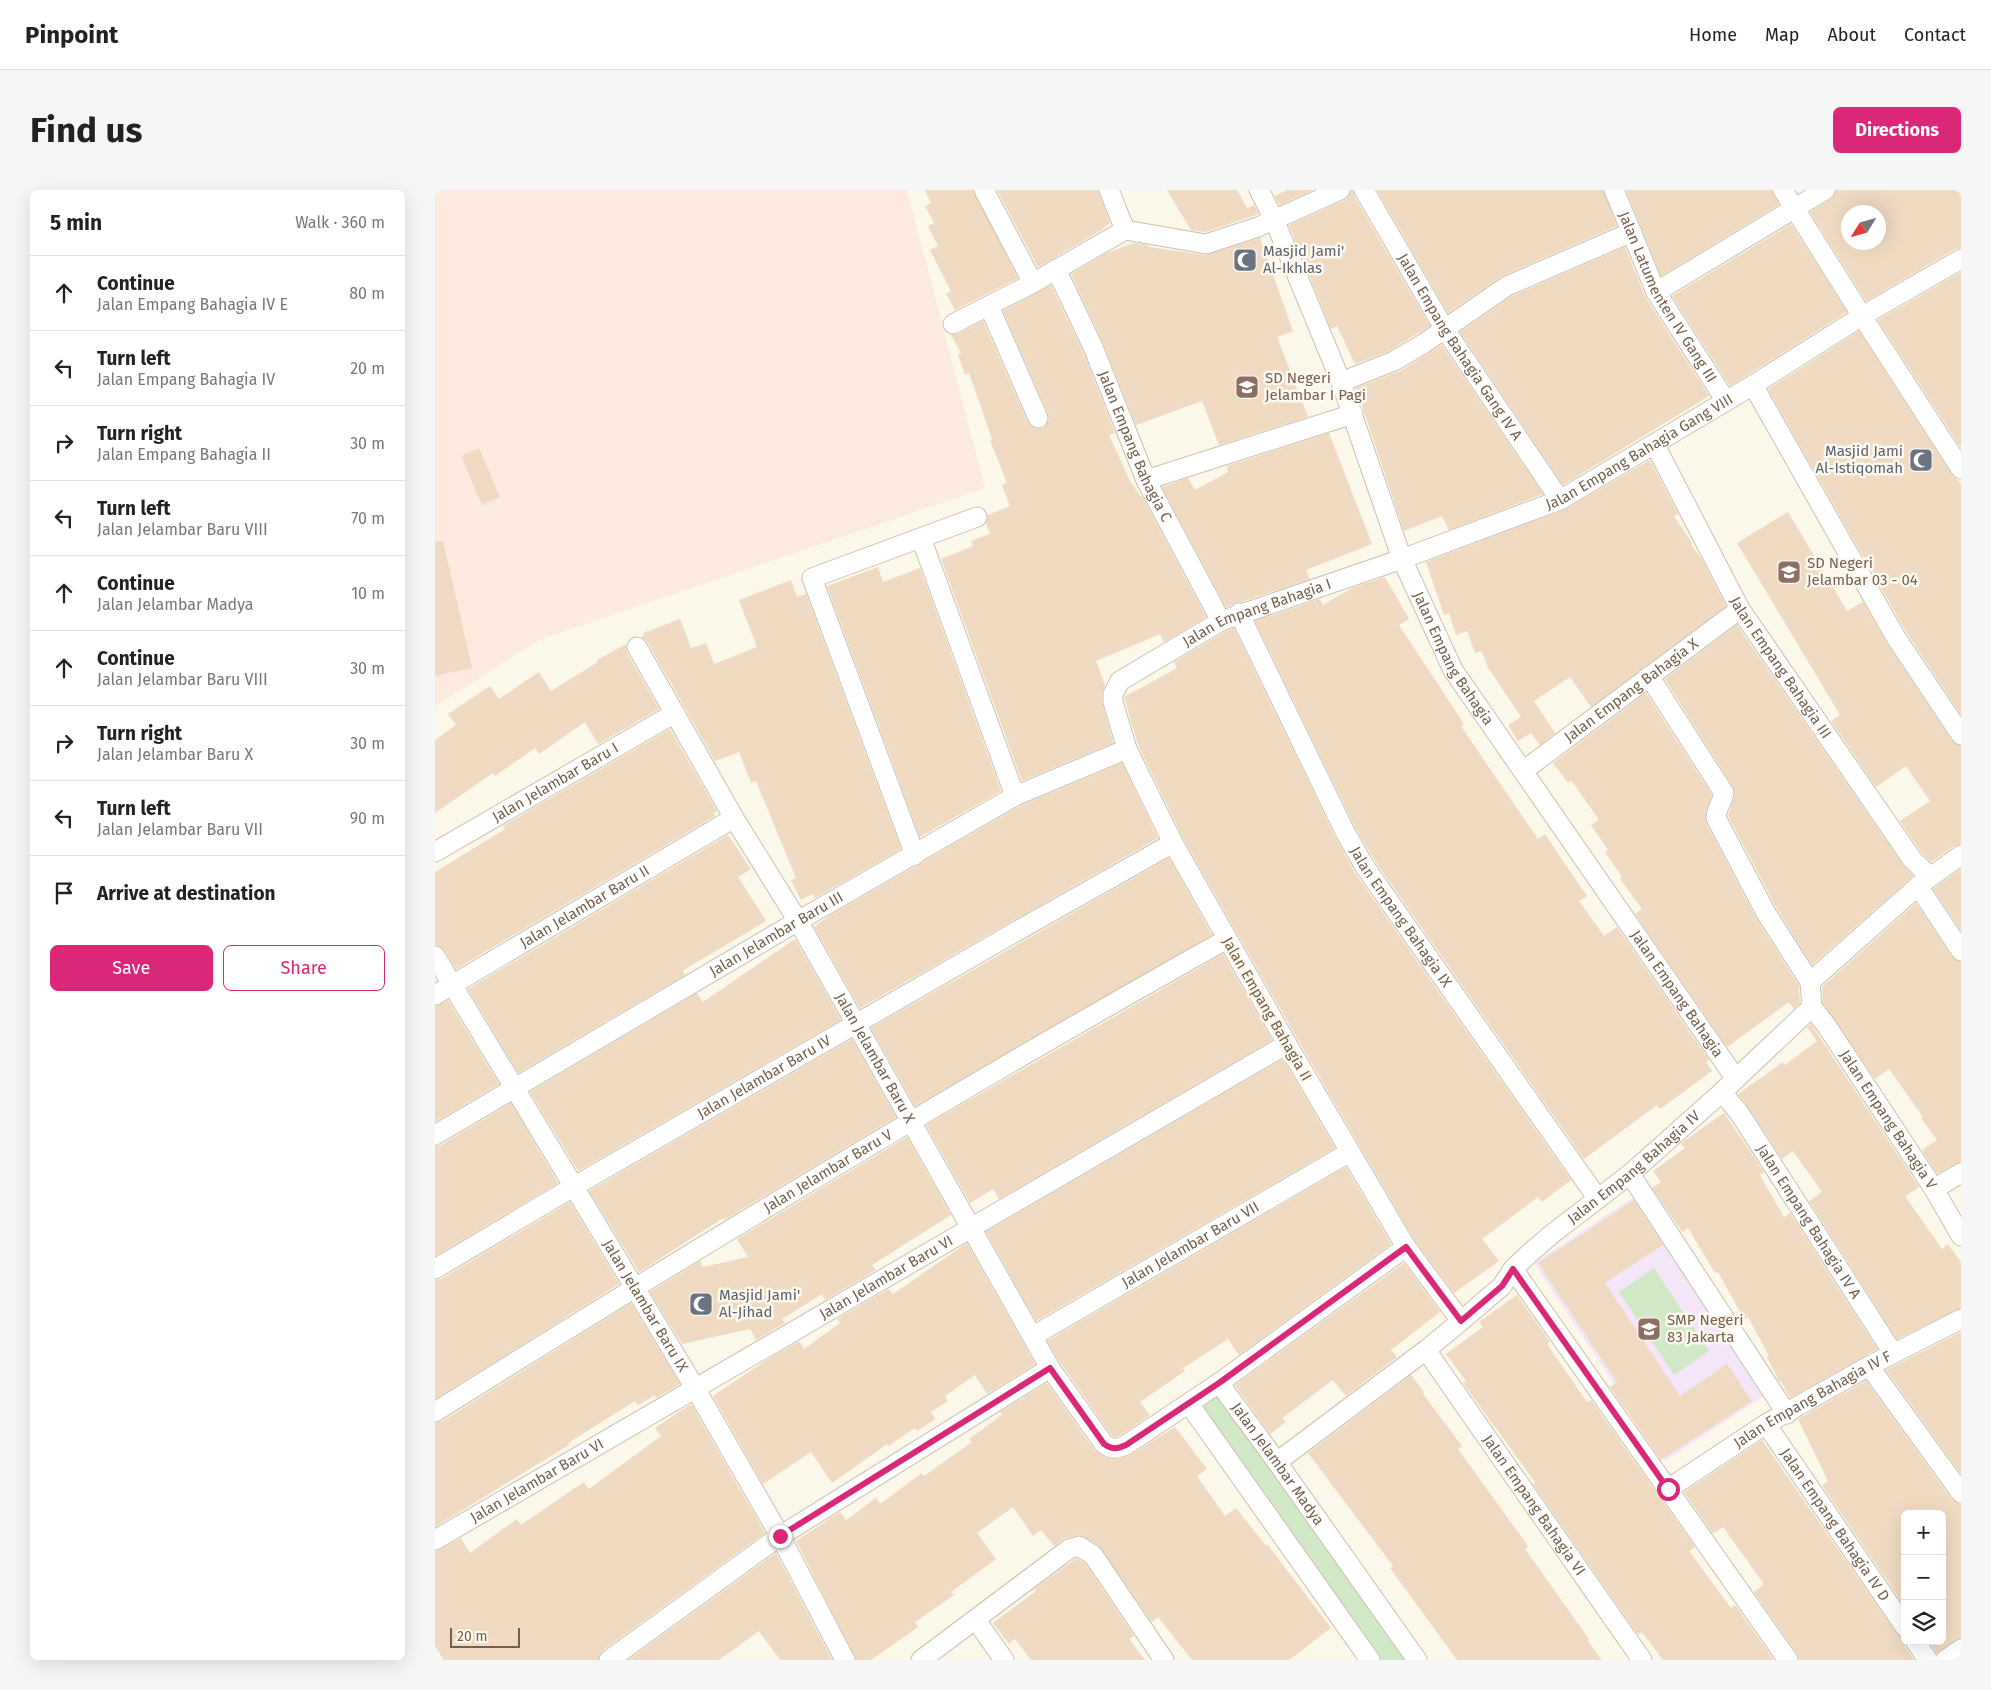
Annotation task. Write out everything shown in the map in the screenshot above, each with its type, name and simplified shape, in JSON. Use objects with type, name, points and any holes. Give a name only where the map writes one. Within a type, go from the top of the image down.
[{"type":"street","points":[[983,190],[1033,282]]},
{"type":"street","points":[[1109,190],[1125,230]]},
{"type":"street","name":"Jalan Empang Bahagia","points":[[1259,190],[1341,382],[1402,559],[1453,670],[1736,1079]]},
{"type":"street","points":[[953,324],[1033,282],[1125,230],[1206,244],[1258,227],[1340,190]]},
{"type":"street","name":"Jalan Empang Bahagia Gang IV A","points":[[1364,190],[1444,328],[1560,500]]},
{"type":"street","name":"Jalan Latumenten IV Gang III","points":[[1614,190],[1656,292],[1726,401]]},
{"type":"street","points":[[1783,190],[1961,468]]},
{"type":"street","points":[[1656,292],[1825,190]]},
{"type":"street","points":[[1341,382],[1394,361],[1423,344],[1507,286],[1632,232]]},
{"type":"street","name":"Jalan Empang Bahagia Gang VIII","points":[[1402,559],[1560,500],[1753,385],[1862,316],[1961,259]]},
{"type":"street","name":"Jalan Empang Bahagia C","points":[[1056,269],[1093,347],[1146,480],[1221,621]]},
{"type":"street","points":[[989,306],[1038,418]]},
{"type":"street","points":[[1753,385],[1895,636],[1961,734]]},
{"type":"street","points":[[1146,480],[1353,414]]},
{"type":"street","name":"Jalan Empang Bahagia III","points":[[1655,444],[1740,609],[1912,859],[1961,951]]},
{"type":"street","points":[[915,855],[812,578],[977,517]]},
{"type":"street","points":[[921,538],[1015,796]]},
{"type":"street","name":"Jalan Empang Bahagia I","points":[[1120,681],[1221,621],[1239,613],[1402,559]]},
{"type":"street","name":"Jalan Empang Bahagia X","points":[[1523,770],[1740,609]]},
{"type":"street","name":"Jalan Empang Bahagia IX","points":[[1239,613],[1345,832],[1365,867],[1598,1199]]},
{"type":"street","name":"Jalan Jelambar Baru X","points":[[637,647],[734,818],[798,921],[1050,1368],[1104,1444],[1117,1450],[1189,1404]]},
{"type":"street","points":[[1649,676],[1724,793],[1724,797],[1717,807],[1716,818],[1765,913],[1810,982],[1812,1007]]},
{"type":"street","name":"Jalan Empang Bahagia II","points":[[1120,681],[1113,694],[1113,702],[1127,749],[1173,843],[1287,1044],[1406,1247],[1461,1321]]},
{"type":"street","name":"Jalan Jelambar Baru I","points":[[435,852],[675,713]]},
{"type":"street","name":"Jalan Jelambar Baru III","points":[[435,1134],[1015,796],[1127,749]]},
{"type":"street","name":"Jalan Jelambar Baru II","points":[[435,995],[734,818]]},
{"type":"street","name":"Jalan Jelambar Baru IV","points":[[435,1269],[1026,925],[1173,843]]},
{"type":"street","points":[[1810,982],[1924,881],[1961,855]]},
{"type":"street","name":"Jalan Jelambar Baru V","points":[[435,1412],[633,1288],[911,1121],[1227,939]]},
{"type":"street","name":"Jalan Jelambar Baru IX","points":[[435,956],[513,1089],[695,1388],[780,1536],[845,1660]]},
{"type":"street","name":"Jalan Empang Bahagia IV","points":[[1277,1462],[1426,1350],[1461,1321],[1502,1286],[1513,1269],[1552,1234],[1630,1174],[1722,1092],[1812,1007]]},
{"type":"street","name":"Jalan Empang Bahagia V","points":[[1812,1007],[1826,1025],[1935,1190],[1961,1236]]},
{"type":"street","name":"Jalan Jelambar Baru VI","points":[[435,1540],[1287,1044]]},
{"type":"street","name":"Jalan Empang Bahagia IV A","points":[[1722,1092],[1740,1114],[1893,1353]]},
{"type":"street","name":"Jalan Jelambar Baru VII","points":[[1033,1336],[1350,1152]]},
{"type":"street","points":[[1935,1190],[1961,1173]]},
{"type":"street","points":[[1630,1174],[1787,1414]]},
{"type":"street","points":[[1370,1660],[1189,1404],[1406,1247]]},
{"type":"street","points":[[1513,1269],[1788,1660]]},
{"type":"street","name":"Jalan Empang Bahagia IV F","points":[[1668,1489],[1766,1424],[1787,1414],[1893,1353],[1961,1319]]},
{"type":"street","name":"Jalan Empang Bahagia VI","points":[[1426,1350],[1642,1660]]},
{"type":"street","points":[[1869,1366],[1961,1492]]},
{"type":"street","points":[[609,1660],[780,1536],[1050,1368]]},
{"type":"street","name":"Jalan Jelambar Madya","points":[[1219,1383],[1417,1660]]},
{"type":"street","name":"Jalan Empang Bahagia IV D","points":[[1766,1424],[1901,1621]]},
{"type":"street","points":[[921,1660],[1069,1550],[1079,1546],[1093,1555],[1164,1660]]},
{"type":"street","points":[[977,1620],[1004,1660]]},
{"type":"street","points":[[1918,1645],[1927,1660]]},
{"type":"street","points":[[1945,1660],[1961,1649]]},
{"type":"shaded area","points":[[435,190],[907,190],[985,488],[539,640],[435,706]]},
{"type":"shaded area","name":"SMP Negeri 83 Jakarta","points":[[1634,1197],[1765,1395],[1665,1461],[1534,1263]]},
{"type":"green space","points":[[1654,1268],[1709,1351],[1674,1375],[1619,1292]]},
{"type":"green space","points":[[1225,1393],[1422,1660],[1376,1660],[1200,1405]]},
{"type":"building","points":[[925,190],[973,190],[1018,278],[955,310],[946,294],[951,291],[930,250],[938,246],[928,226],[934,223],[925,206],[931,203]]},
{"type":"building","points":[[997,190],[1098,190],[1110,223],[1100,231],[1038,267]]},
{"type":"building","points":[[1167,190],[1237,190],[1247,208],[1254,205],[1259,214],[1205,232],[1191,230]]},
{"type":"building","points":[[1287,190],[1313,190],[1279,205],[1275,196]]},
{"type":"building","points":[[1351,190],[1353,190],[1354,196],[1430,326],[1389,351],[1355,364],[1337,326],[1331,329],[1289,225],[1345,200]]},
{"type":"building","points":[[1377,190],[1603,190],[1617,226],[1502,276],[1448,313]]},
{"type":"building","points":[[1626,190],[1772,190],[1779,205],[1661,276]]},
{"type":"building","points":[[1836,190],[1961,190],[1961,248],[1955,249],[1866,301],[1810,212],[1831,199]]},
{"type":"building","points":[[1791,224],[1847,312],[1730,386],[1672,296]]},
{"type":"building","points":[[1260,238],[1293,331],[1277,337],[1308,417],[1219,445],[1202,401],[1136,425],[1103,343],[1071,274],[1107,253],[1134,243],[1205,255]]},
{"type":"building","points":[[1625,247],[1646,298],[1709,396],[1563,485],[1460,332],[1512,296]]},
{"type":"building","points":[[1961,272],[1961,448],[1878,320]]},
{"type":"building","points":[[1051,285],[1083,352],[1115,433],[1109,435],[1130,481],[1140,496],[1142,496],[1206,617],[1164,642],[1160,634],[1096,661],[1105,685],[1102,702],[1113,743],[1022,781],[941,559],[973,546],[971,541],[990,534],[986,523],[988,515],[1010,506],[1002,485],[1007,483],[990,440],[992,439],[969,373],[965,375],[958,354],[961,353],[951,335],[958,334],[983,321],[1028,423],[1036,429],[1043,428],[1049,420],[1048,413],[1003,311]]},
{"type":"building","points":[[1859,331],[1952,475],[1961,483],[1961,715],[1905,630],[1768,389]]},
{"type":"building","points":[[1442,345],[1543,494],[1449,530],[1442,516],[1404,531],[1356,388],[1400,371]]},
{"type":"building","points":[[1329,433],[1372,544],[1306,570],[1310,579],[1226,607],[1162,487],[1188,478],[1195,490],[1228,472],[1227,466]]},
{"type":"building","points":[[479,448],[500,497],[482,505],[461,456]]},
{"type":"building","points":[[1650,460],[1678,514],[1674,516],[1702,560],[1726,606],[1591,707],[1570,677],[1534,701],[1555,733],[1540,745],[1531,733],[1518,741],[1508,725],[1521,717],[1487,666],[1482,651],[1475,653],[1467,631],[1456,635],[1449,613],[1444,615],[1426,562],[1564,510]]},
{"type":"building","points":[[1788,512],[1847,611],[1863,602],[1886,642],[1952,741],[1961,746],[1961,844],[1954,846],[1931,862],[1921,852],[1900,821],[1930,801],[1906,766],[1876,787],[1831,721],[1840,715],[1737,543]]},
{"type":"building","points":[[443,541],[472,668],[435,676],[435,542]]},
{"type":"building","points":[[878,567],[883,582],[920,568],[1001,791],[920,837],[827,586]]},
{"type":"building","points":[[1385,577],[1409,619],[1399,625],[1464,724],[1461,726],[1538,839],[1545,834],[1587,896],[1579,901],[1604,936],[1617,927],[1709,1060],[1706,1062],[1712,1071],[1660,1109],[1657,1105],[1584,1159],[1375,861],[1355,827],[1255,621],[1320,599],[1323,605],[1352,588]]},
{"type":"building","points":[[791,580],[797,597],[806,594],[901,849],[815,898],[812,894],[801,900],[791,880],[796,878],[756,781],[751,783],[739,752],[715,761],[647,641],[641,637],[644,635],[643,633],[680,619],[691,648],[706,643],[714,664],[757,647],[739,600]]},
{"type":"building","points":[[1737,625],[1903,865],[1913,876],[1812,965],[1776,907],[1728,816],[1734,798],[1733,787],[1665,679]]},
{"type":"building","points":[[1234,628],[1335,837],[1355,873],[1571,1180],[1542,1202],[1538,1197],[1482,1239],[1499,1261],[1454,1293],[1415,1241],[1297,1038],[1183,838],[1138,745],[1124,697],[1177,668],[1174,662]]},
{"type":"building","points":[[626,644],[627,653],[659,709],[598,744],[585,722],[539,754],[535,748],[495,776],[493,773],[435,813],[435,740],[456,725],[448,714],[490,686],[499,699],[539,672],[551,691],[598,662],[597,660]]},
{"type":"building","points":[[1646,693],[1712,795],[1706,811],[1706,823],[1756,918],[1799,986],[1800,1003],[1794,1009],[1789,1002],[1727,1047],[1635,914],[1642,909],[1620,879],[1622,877],[1605,852],[1608,850],[1591,825],[1599,820],[1571,780],[1568,783],[1553,763]]},
{"type":"building","points":[[670,729],[717,811],[713,813],[715,816],[456,969],[444,950],[435,945],[435,872],[505,829],[503,826]]},
{"type":"building","points":[[1122,763],[1158,838],[860,1008],[814,927],[827,917],[1020,806]]},
{"type":"building","points":[[728,835],[751,869],[738,877],[766,921],[682,971],[685,975],[518,1073],[468,989]]},
{"type":"building","points":[[1169,858],[1212,935],[915,1106],[871,1028]]},
{"type":"building","points":[[1961,869],[1961,931],[1933,889]]},
{"type":"building","points":[[1916,903],[1952,957],[1961,962],[1961,1162],[1937,1174],[1922,1150],[1937,1140],[1921,1118],[1923,1117],[1889,1069],[1875,1079],[1823,1003],[1822,987]]},
{"type":"building","points":[[795,939],[841,1020],[578,1171],[530,1092],[697,993],[703,1002]]},
{"type":"building","points":[[1223,954],[1272,1040],[999,1199],[993,1189],[970,1203],[926,1125]]},
{"type":"building","points":[[448,1000],[499,1084],[435,1122],[435,1006]]},
{"type":"building","points":[[1811,1024],[1919,1187],[1905,1196],[1942,1249],[1948,1244],[1961,1262],[1961,1308],[1897,1339],[1809,1201],[1822,1192],[1793,1151],[1782,1159],[1738,1094],[1783,1062],[1785,1065],[1817,1041],[1807,1027]]},
{"type":"building","points":[[852,1039],[896,1117],[724,1220],[723,1218],[639,1272],[589,1191]]},
{"type":"building","points":[[1283,1059],[1335,1148],[1036,1321],[986,1232]]},
{"type":"building","points":[[511,1103],[558,1183],[435,1256],[435,1146],[441,1145]]},
{"type":"building","points":[[1724,1113],[1764,1172],[1760,1175],[1784,1217],[1790,1213],[1877,1349],[1790,1398],[1781,1381],[1779,1381],[1767,1357],[1769,1356],[1748,1317],[1744,1319],[1718,1272],[1715,1273],[1688,1228],[1682,1232],[1652,1188],[1661,1182],[1653,1171],[1685,1148],[1681,1144],[1684,1141]]},
{"type":"building","points":[[907,1137],[951,1215],[872,1265],[876,1270],[825,1300],[822,1294],[782,1319],[785,1323],[756,1340],[750,1329],[682,1344],[650,1292],[700,1261],[703,1267],[748,1257],[737,1239]]},
{"type":"building","points":[[1346,1167],[1391,1244],[1239,1355],[1228,1339],[1183,1368],[1185,1371],[1140,1402],[1150,1415],[1121,1435],[1112,1436],[1047,1341]]},
{"type":"building","points":[[1634,1200],[1663,1245],[1605,1283],[1680,1396],[1727,1364],[1752,1401],[1661,1460],[1610,1387],[1617,1382],[1538,1263]]},
{"type":"building","points":[[570,1202],[619,1284],[435,1399],[435,1280],[441,1279]]},
{"type":"building","points":[[967,1243],[1035,1364],[987,1394],[975,1375],[945,1396],[948,1401],[931,1412],[935,1419],[917,1431],[915,1428],[888,1446],[887,1444],[832,1483],[811,1452],[763,1484],[713,1396],[768,1359],[799,1341],[804,1349],[840,1323],[837,1319],[889,1289],[893,1294]]},
{"type":"building","points":[[1404,1263],[1440,1312],[1391,1350],[1397,1357],[1346,1396],[1333,1380],[1282,1418],[1286,1422],[1270,1434],[1235,1385]]},
{"type":"building","points":[[1517,1295],[1550,1342],[1547,1344],[1587,1402],[1591,1400],[1695,1547],[1689,1551],[1731,1608],[1735,1605],[1774,1660],[1663,1660],[1642,1632],[1638,1635],[1533,1484],[1535,1482],[1463,1383],[1466,1381],[1446,1354],[1483,1327],[1479,1322]]},
{"type":"building","points":[[631,1303],[680,1384],[656,1398],[655,1395],[638,1405],[635,1401],[568,1443],[569,1445],[435,1527],[435,1423],[441,1422]]},
{"type":"building","points":[[1961,1332],[1961,1474],[1886,1370]]},
{"type":"building","points":[[1411,1375],[1462,1446],[1458,1449],[1528,1546],[1525,1549],[1602,1660],[1457,1660],[1390,1568],[1393,1566],[1308,1453]]},
{"type":"building","points":[[1866,1381],[1952,1500],[1961,1504],[1961,1638],[1937,1653],[1932,1645],[1946,1645],[1946,1510],[1901,1510],[1901,1601],[1822,1485],[1828,1481],[1798,1419]]},
{"type":"building","points":[[1047,1383],[1095,1451],[1107,1458],[1119,1459],[1130,1455],[1175,1427],[1207,1469],[1197,1476],[1225,1516],[1236,1508],[1266,1546],[1268,1545],[1331,1628],[1289,1660],[1192,1660],[1158,1617],[1152,1622],[1099,1546],[1080,1535],[1065,1538],[1054,1546],[1041,1530],[1033,1536],[1013,1507],[977,1533],[996,1559],[951,1592],[954,1595],[915,1622],[918,1627],[871,1660],[856,1660],[796,1541],[840,1512],[846,1520],[876,1498],[880,1504],[922,1473],[924,1476],[972,1442],[969,1439],[1002,1415],[1000,1412]]},
{"type":"building","points":[[691,1404],[765,1533],[602,1651],[598,1660],[444,1660],[435,1646],[435,1551],[461,1538],[470,1553],[517,1519],[521,1525],[584,1482],[589,1489],[661,1436],[655,1428]]},
{"type":"building","points":[[1762,1440],[1896,1633],[1901,1636],[1901,1645],[1905,1645],[1914,1660],[1799,1660],[1797,1654],[1754,1592],[1764,1584],[1723,1527],[1713,1534],[1684,1492]]},
{"type":"building","points":[[776,1553],[832,1660],[780,1660],[759,1631],[719,1660],[628,1660]]},
{"type":"building","points":[[1077,1558],[1085,1563],[1134,1636],[1129,1639],[1145,1660],[1031,1660],[1015,1639],[1009,1644],[993,1623],[1036,1591],[1034,1589]]},
{"type":"place","name":"Masjid Jami' Al-Ikhlas","points":[[1245,260]]},
{"type":"place","name":"SD Negeri Jelambar I Pagi","points":[[1247,387]]},
{"type":"place","name":"Masjid Jami Al-Istiqomah","points":[[1921,460]]},
{"type":"place","name":"SD Negeri Jelambar 03 - 04","points":[[1789,572]]},
{"type":"place","name":"Masjid Jami' Al-Jihad","points":[[701,1304]]},
{"type":"place","name":"SMP Negeri 83 Jakarta","points":[[1649,1329]]},
{"type":"route","points":[[780,1536],[1050,1368],[1104,1444],[1117,1450],[1219,1383],[1406,1247],[1461,1321],[1502,1286],[1513,1269],[1668,1489]]}]
